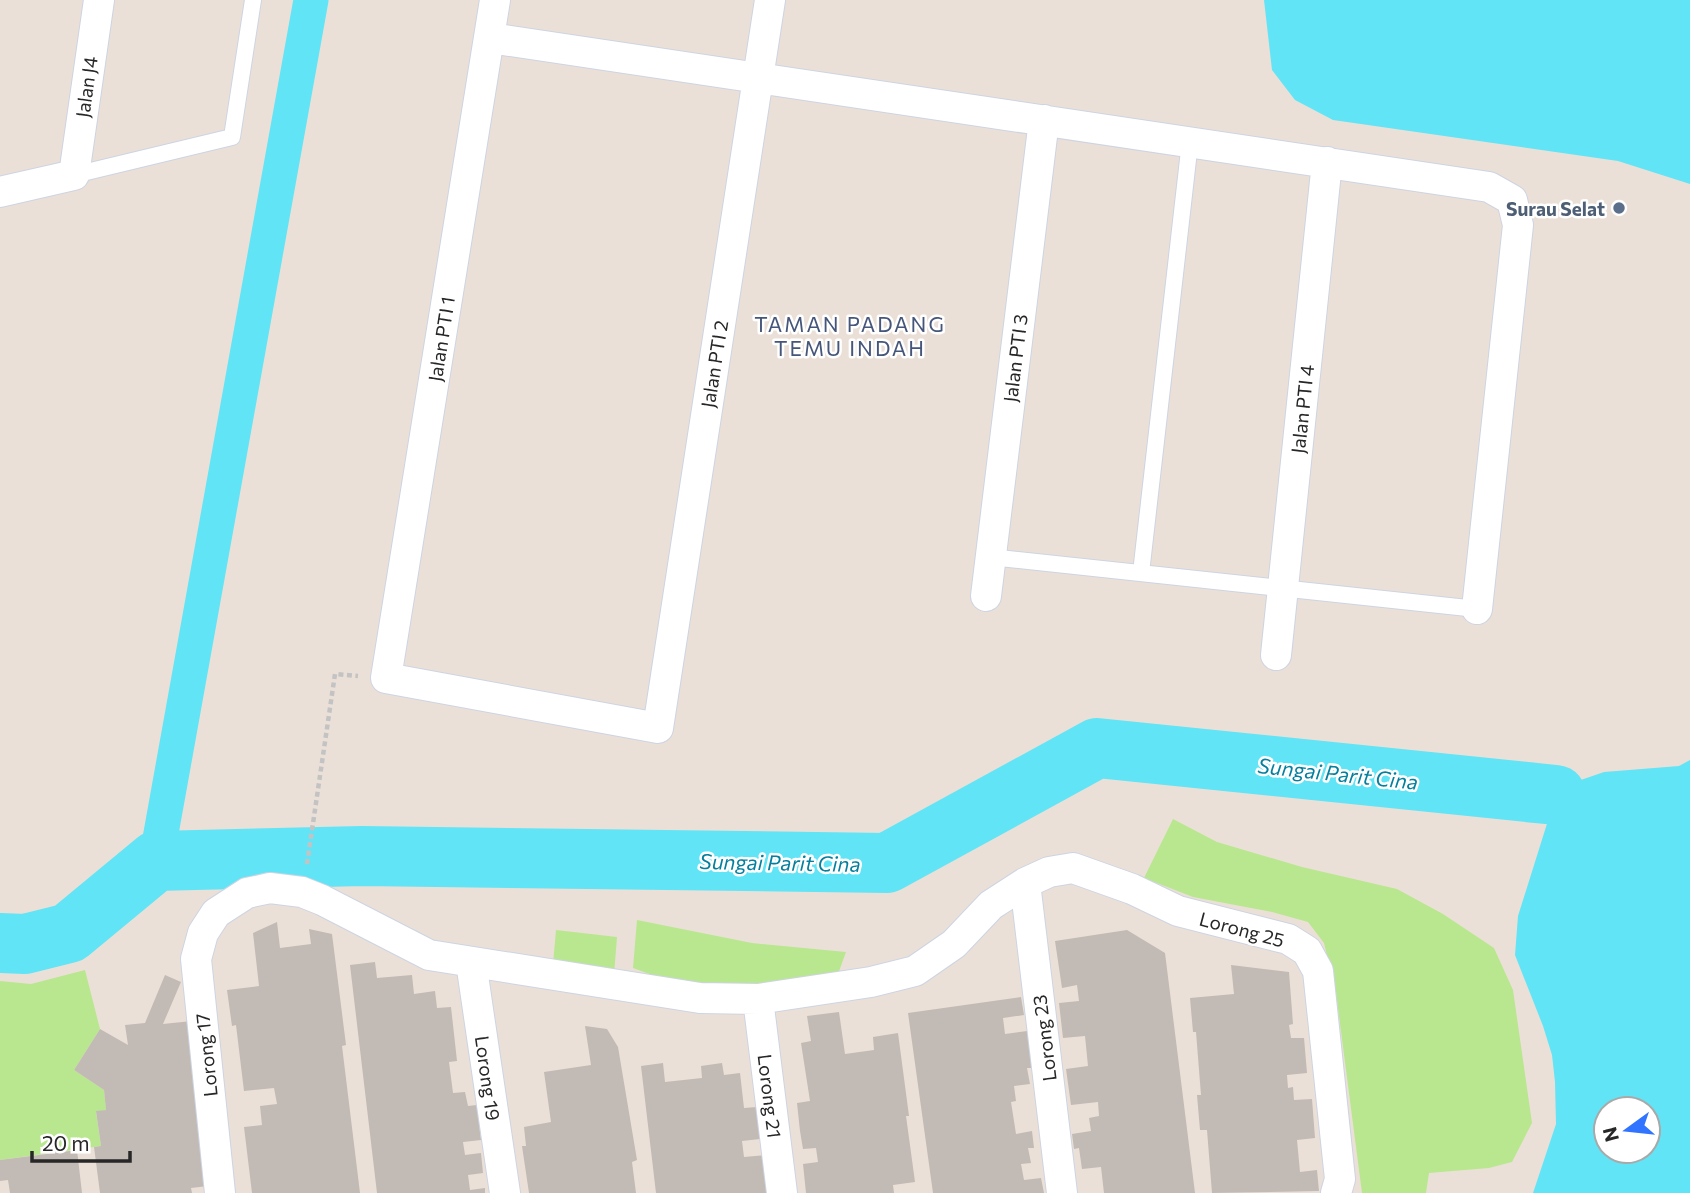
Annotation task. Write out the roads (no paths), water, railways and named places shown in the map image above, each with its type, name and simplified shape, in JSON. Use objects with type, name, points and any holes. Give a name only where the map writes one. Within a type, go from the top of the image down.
[{"type":"street","name":"Jalan J4","points":[[74,175],[99,0]]},
{"type":"street","name":"Jalan PTI 1","points":[[495,0],[386,678],[658,729]]},
{"type":"street","name":"Jalan PTI 2","points":[[658,729],[770,0]]},
{"type":"street","points":[[490,38],[1489,187],[1512,200],[1518,225],[1477,609]]},
{"type":"street","name":"Jalan PTI 3","points":[[986,596],[1044,120]]},
{"type":"street","name":"Jalan PTI 4","points":[[1276,655],[1327,163]]},
{"type":"street","points":[[0,192],[74,175]]},
{"type":"street","name":"Lorong 25","points":[[196,959],[203,933],[216,913],[247,893],[304,878],[322,900],[429,956],[700,998],[758,999],[871,982],[915,971],[954,944],[991,905],[1025,883],[1049,872],[1073,868],[1132,889],[1178,911],[1288,939],[1307,951],[1318,971],[1340,1180],[1336,1193]]},
{"type":"street","name":"Lorong 23","points":[[1025,883],[1062,1193]]},
{"type":"street","name":"Lorong 17","points":[[196,959],[220,1193]]},
{"type":"street","name":"Lorong 19","points":[[471,962],[505,1193]]},
{"type":"street","name":"Lorong 21","points":[[758,999],[782,1193]]},
{"type":"lane","points":[[74,175],[232,137],[253,0]]},
{"type":"lane","points":[[1141,573],[1190,142]]},
{"type":"lane","points":[[990,557],[1477,609]]},
{"type":"water","points":[[1264,0],[1690,0],[1690,184],[1618,161],[1333,120],[1295,100],[1272,70]]},
{"type":"water","points":[[1690,760],[1690,1193],[1533,1193],[1556,1124],[1555,1082],[1552,1055],[1543,1026],[1515,955],[1518,916],[1556,795],[1575,782],[1604,772],[1679,766]]},
{"type":"waterway","points":[[156,861],[311,0]]},
{"type":"waterway","name":"Sungai Parit Cina","points":[[0,943],[25,944],[69,933],[156,861],[362,856],[887,863],[1097,748],[1556,795]]},
{"type":"place","name":"Surau Selat","points":[[1619,208]]},
{"type":"district","name":"TAMAN PADANG TEMU INDAH","points":[[850,335]]}]
